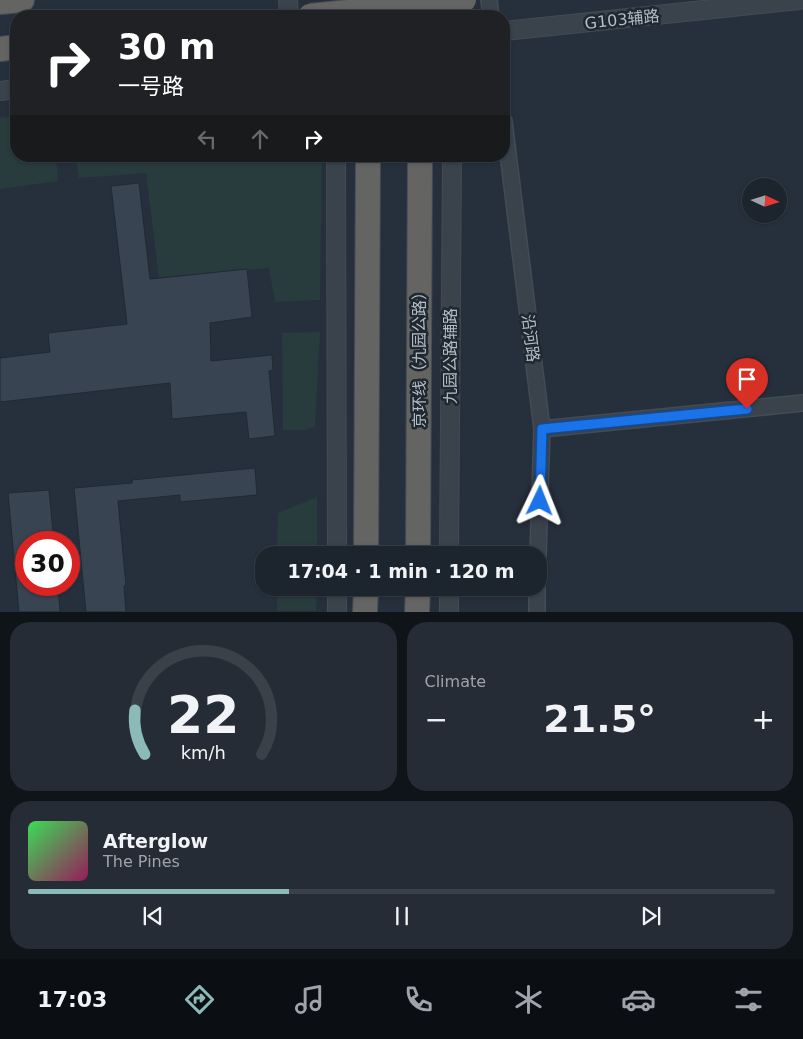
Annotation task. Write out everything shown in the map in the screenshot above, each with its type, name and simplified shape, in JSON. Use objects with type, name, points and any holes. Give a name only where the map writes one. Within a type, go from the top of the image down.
[{"type":"highway","points":[[0,2],[22,0]]},
{"type":"highway","points":[[368,10],[464,0]]},
{"type":"highway","points":[[366,546],[368,162]]},
{"type":"highway","name":"京环线（九园公路）","points":[[418,546],[420,162]]},
{"type":"highway","points":[[365,612],[366,596]]},
{"type":"highway","points":[[418,596],[418,612]]},
{"type":"street","name":"G103辅路","points":[[510,30],[799,0]]},
{"type":"street","points":[[336,162],[337,546]]},
{"type":"street","name":"九园公路辅路","points":[[449,546],[452,162]]},
{"type":"street","name":"沿河路","points":[[509,162],[542,429],[538,546]]},
{"type":"street","points":[[542,429],[803,403]]},
{"type":"street","points":[[337,596],[337,612]]},
{"type":"street","points":[[449,596],[449,612]]},
{"type":"street","points":[[537,612],[538,596]]},
{"type":"shaded area","points":[[10,117],[10,162],[56,162],[58,181],[0,189],[0,118]]},
{"type":"shaded area","points":[[77,162],[322,162],[320,300],[275,302],[269,268],[159,278],[146,173],[79,178]]},
{"type":"shaded area","points":[[320,332],[315,427],[305,430],[283,430],[282,333]]},
{"type":"shaded area","points":[[317,497],[317,546],[277,546],[278,513]]},
{"type":"shaded area","points":[[277,596],[317,596],[316,611],[277,611]]},
{"type":"building","points":[[139,183],[150,279],[247,269],[252,317],[210,323],[211,361],[272,355],[273,370],[269,371],[275,436],[249,439],[246,412],[172,419],[170,383],[0,402],[0,358],[50,352],[48,333],[127,324],[111,186]]},
{"type":"building","points":[[255,468],[257,495],[180,502],[180,495],[118,501],[126,585],[124,586],[126,612],[86,612],[80,531],[78,531],[74,488],[132,483],[132,480]]},
{"type":"building","points":[[49,490],[53,531],[15,531],[15,569],[8,493]]},
{"type":"building","points":[[18,596],[59,596],[60,612],[19,612]]},
{"type":"route","points":[[540,501],[542,429],[747,409]]}]
